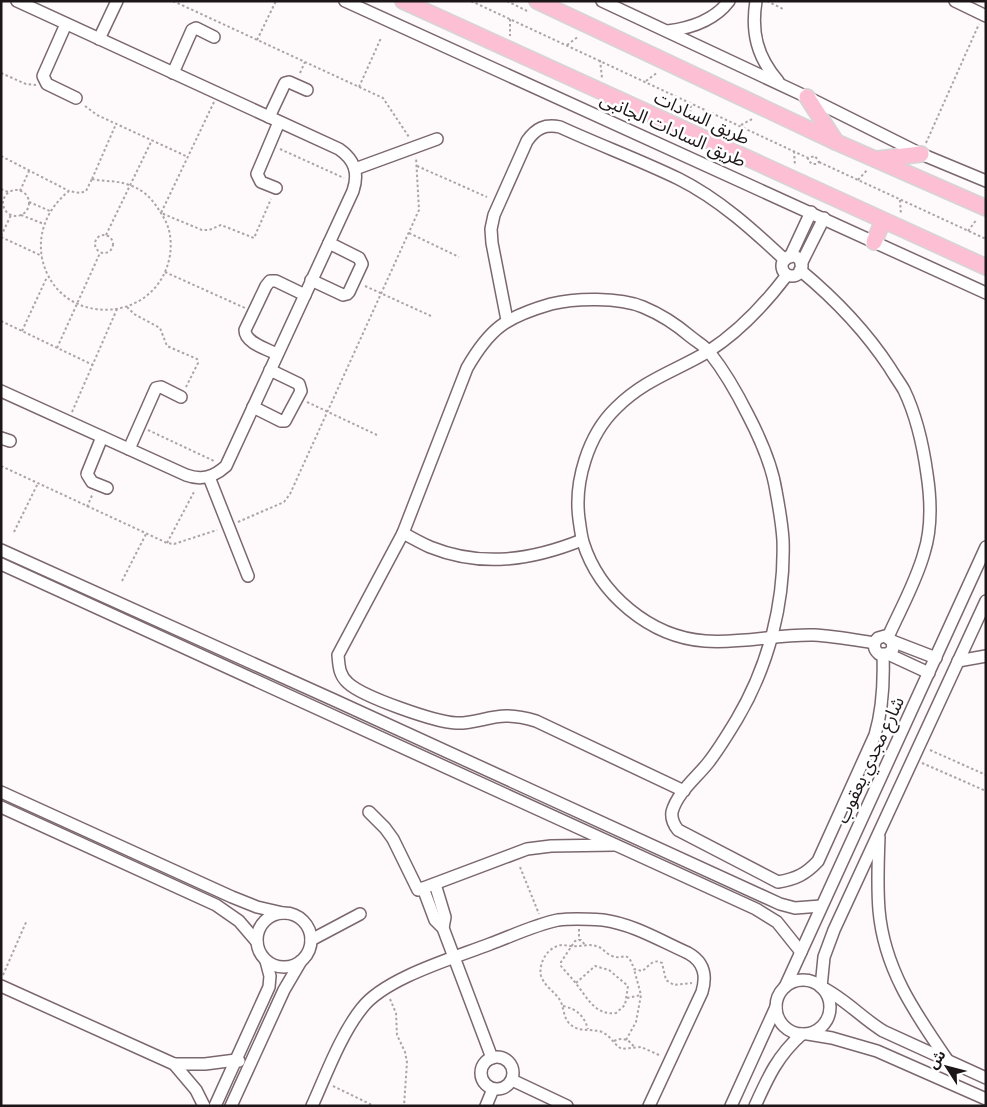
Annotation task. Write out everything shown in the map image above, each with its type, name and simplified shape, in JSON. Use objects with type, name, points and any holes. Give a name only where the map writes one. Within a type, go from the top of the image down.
[{"type":"main road","name":"طريق السادات","points":[[403,1],[986,267]]},
{"type":"main road","name":"طريق السادات","points":[[537,1],[836,142],[872,164],[982,213]]},
{"type":"main road","points":[[807,96],[836,142]]},
{"type":"main road","points":[[872,164],[921,154]]},
{"type":"main road","points":[[874,242],[882,221]]},
{"type":"street","points":[[2,393],[186,475],[205,478],[215,475],[226,466],[356,183],[355,169],[346,154],[339,149],[17,1]]},
{"type":"street","points":[[99,39],[117,1]]},
{"type":"street","name":"طريق السادات الجانبى","points":[[345,1],[986,293]]},
{"type":"street","points":[[602,1],[807,96],[921,154],[984,180]]},
{"type":"street","points":[[667,32],[700,24],[714,16],[729,1]]},
{"type":"street","points":[[756,1],[754,17],[755,36],[760,54],[768,70],[780,84]]},
{"type":"street","points":[[955,1],[984,15]]},
{"type":"street","points":[[66,24],[43,73],[45,82],[76,98]]},
{"type":"street","points":[[173,73],[192,30],[196,28],[214,37]]},
{"type":"street","points":[[276,188],[261,182],[257,177],[257,170],[269,144],[274,119],[285,83],[289,82],[306,90]]},
{"type":"street","points":[[507,320],[492,243],[492,222],[527,141],[532,133],[541,127],[550,125],[560,127],[680,180],[725,208],[787,258],[798,259],[801,267],[854,320],[883,358],[904,390],[924,450],[929,490],[929,528],[924,553],[890,639],[893,649],[885,655]]},
{"type":"street","points":[[355,169],[436,139]]},
{"type":"street","points":[[787,275],[782,268],[811,212]]},
{"type":"street","points":[[787,275],[796,275],[824,218]]},
{"type":"street","points":[[311,280],[345,295],[354,281],[362,264],[360,259],[329,243]]},
{"type":"street","points":[[787,275],[762,306],[736,331],[708,351],[641,386],[614,409],[594,437],[581,470],[578,505],[582,540],[590,559],[609,590],[636,616],[668,633],[704,641],[816,635],[874,643]]},
{"type":"street","points":[[278,354],[247,338],[245,330],[266,286],[270,282],[276,281],[305,295]]},
{"type":"street","points":[[684,790],[536,721],[521,717],[505,716],[473,722],[441,721],[359,691],[347,682],[339,670],[338,655],[403,533],[466,368],[479,347],[493,331],[507,320],[524,312],[560,302],[601,298],[641,306],[677,325],[708,351],[737,393],[760,439],[776,488],[783,538],[782,590],[772,636],[760,674],[745,705],[728,736],[674,805],[673,823],[678,830],[778,882],[793,880],[807,873],[818,861],[875,735],[881,716],[885,655]]},
{"type":"street","points":[[253,407],[283,422],[288,418],[298,398],[301,390],[300,385],[270,370]]},
{"type":"street","points":[[128,449],[156,388],[161,387],[181,397]]},
{"type":"street","points":[[102,437],[87,474],[89,480],[102,486]]},
{"type":"street","points":[[205,478],[228,526],[248,576]]},
{"type":"street","points":[[403,533],[438,549],[461,556],[492,560],[524,558],[554,551],[582,540]]},
{"type":"street","name":"شارع مجدي يعقوب","points":[[785,987],[986,547]]},
{"type":"street","points":[[1,550],[780,904],[795,908],[821,906]]},
{"type":"street","points":[[1,564],[756,909],[777,922],[801,952]]},
{"type":"street","points":[[755,1106],[774,1065],[792,1043],[805,1034],[814,1032],[824,1024],[830,1012],[829,999],[822,988],[824,957],[828,943],[986,601]]},
{"type":"street","points":[[874,643],[878,638],[890,639],[936,658]]},
{"type":"street","points":[[874,643],[876,651],[929,673]]},
{"type":"street","points":[[958,661],[986,656]]},
{"type":"street","points":[[328,713],[334,700]]},
{"type":"street","points":[[1,792],[245,902],[290,914],[303,921],[310,933],[310,947],[284,990],[231,1106]]},
{"type":"street","points":[[1,807],[216,905],[239,921],[257,942]]},
{"type":"street","points":[[369,812],[393,839],[421,889],[435,920],[443,928],[492,1058]]},
{"type":"street","points":[[879,832],[877,888],[883,936],[889,959],[909,1003],[948,1061]]},
{"type":"street","points":[[89,847],[95,834]]},
{"type":"street","points":[[421,889],[538,847],[619,846]]},
{"type":"street","points":[[435,884],[445,917],[443,928]]},
{"type":"street","points":[[756,909],[763,896]]},
{"type":"street","points":[[215,1106],[269,987],[270,976],[266,961],[258,949],[259,928],[276,914],[283,913]]},
{"type":"street","points":[[311,940],[360,914]]},
{"type":"street","points":[[312,1106],[351,1024],[362,1007],[385,988],[402,979],[455,958],[543,924],[559,920],[604,920],[634,928],[695,956],[704,969],[705,982],[702,992],[649,1106]]},
{"type":"street","points":[[266,961],[278,967],[284,967],[291,966],[302,960]]},
{"type":"street","points":[[731,1106],[776,1007],[778,996],[785,987],[799,980],[807,980],[840,998],[870,1023],[986,1078]]},
{"type":"street","points":[[1,986],[174,1064],[205,1064],[236,1060],[249,1065]]},
{"type":"street","points":[[776,1007],[781,1023],[787,1029],[832,1038],[877,1051],[986,1099]]},
{"type":"street","points":[[492,1058],[503,1058],[511,1064],[513,1069],[512,1080],[507,1087],[493,1089],[485,1084],[481,1074],[484,1064],[492,1058]]},
{"type":"street","points":[[174,1064],[196,1090],[204,1106]]},
{"type":"street","points":[[512,1080],[567,1106]]},
{"type":"street","points":[[486,1106],[493,1089]]},
{"type":"path","points":[[1,466],[146,534],[174,544],[228,526],[284,502],[290,494],[419,210],[415,147],[383,98],[173,1]]},
{"type":"path","points":[[257,40],[276,1]]},
{"type":"path","points":[[472,1],[794,151],[808,158],[812,164],[819,162]]},
{"type":"path","points":[[479,5],[484,1]]},
{"type":"path","points":[[767,1],[783,9]]},
{"type":"path","points":[[921,154],[984,15]]},
{"type":"path","points":[[510,19],[510,39]]},
{"type":"path","points":[[567,45],[580,35]]},
{"type":"path","points":[[359,87],[381,38]]},
{"type":"path","points":[[600,60],[602,80]]},
{"type":"path","points":[[295,85],[305,61]]},
{"type":"path","points":[[646,81],[658,72]]},
{"type":"path","points":[[1,73],[34,86],[45,82]]},
{"type":"path","points":[[161,213],[218,94]]},
{"type":"path","points":[[76,98],[97,115],[188,157]]},
{"type":"path","points":[[690,120],[691,103]]},
{"type":"path","points":[[740,126],[754,118]]},
{"type":"path","points":[[1,156],[69,192],[80,193],[86,191],[116,123]]},
{"type":"path","points":[[106,235],[152,140]]},
{"type":"path","points":[[269,144],[356,183]]},
{"type":"path","points":[[794,151],[795,167]]},
{"type":"path","points":[[808,158],[815,156],[819,162],[986,239]]},
{"type":"path","points":[[858,180],[872,164]]},
{"type":"path","points":[[416,166],[487,197]]},
{"type":"path","points":[[20,191],[29,171]]},
{"type":"path","points":[[69,192],[61,198],[50,212],[44,224],[42,256],[48,276],[60,292],[77,304],[96,310],[127,307],[154,289],[165,272],[170,257],[171,241],[166,220],[148,195],[130,185],[92,179]]},
{"type":"path","points":[[161,213],[198,229],[208,230],[221,225],[254,238],[276,188]]},
{"type":"path","points":[[1,189],[8,192],[20,191],[28,198],[28,208],[21,215]]},
{"type":"path","points":[[8,192],[2,205],[7,213],[21,215],[44,224]]},
{"type":"path","points":[[900,200],[901,216]]},
{"type":"path","points":[[29,202],[50,212]]},
{"type":"path","points":[[968,231],[982,213]]},
{"type":"path","points":[[11,215],[1,237],[42,256]]},
{"type":"path","points":[[409,233],[460,258]]},
{"type":"path","points":[[101,235],[106,235],[112,240],[112,248],[106,253],[100,253],[95,248],[95,240],[101,235]]},
{"type":"path","points":[[57,348],[100,253]]},
{"type":"path","points":[[165,272],[254,312]]},
{"type":"path","points":[[22,331],[48,276]]},
{"type":"path","points":[[354,281],[431,316]]},
{"type":"path","points":[[127,307],[134,314],[160,328],[168,346],[197,359],[198,363],[181,397]]},
{"type":"path","points":[[68,422],[117,309]]},
{"type":"path","points":[[1,322],[93,365]]},
{"type":"path","points":[[298,398],[377,435]]},
{"type":"path","points":[[139,426],[226,466]]},
{"type":"path","points":[[168,543],[205,478]]},
{"type":"path","points":[[14,532],[38,483]]},
{"type":"path","points":[[87,507],[102,486]]},
{"type":"path","points":[[122,581],[146,534]]},
{"type":"path","points":[[919,745],[986,775]]},
{"type":"path","points":[[912,760],[986,791]]},
{"type":"path","points":[[520,867],[543,924]]},
{"type":"path","points":[[1,978],[27,920]]},
{"type":"path","points":[[576,983],[592,968],[600,966],[612,972],[627,985],[627,998],[620,1010],[612,1014],[595,1008],[560,964],[575,941],[579,940],[586,946]]},
{"type":"path","points":[[626,1040],[636,1022],[641,995],[630,959],[627,957],[611,956],[598,946],[556,946],[544,957],[540,972],[544,982],[558,997],[570,1025],[579,1030],[605,1034],[622,1049],[634,1047],[646,1049],[670,1060]]},
{"type":"path","points":[[634,969],[642,971],[651,963],[658,962],[663,966],[666,980],[674,985],[705,982]]},
{"type":"path","points":[[385,988],[395,1010],[397,1035],[406,1056],[404,1106]]},
{"type":"path","points":[[627,998],[641,995]]},
{"type":"path","points":[[562,1006],[580,1013],[586,1022],[588,1030]]},
{"type":"path","points":[[614,1041],[618,1039],[626,1040],[631,1042],[634,1047]]},
{"type":"path","points":[[334,1086],[374,1106]]}]
